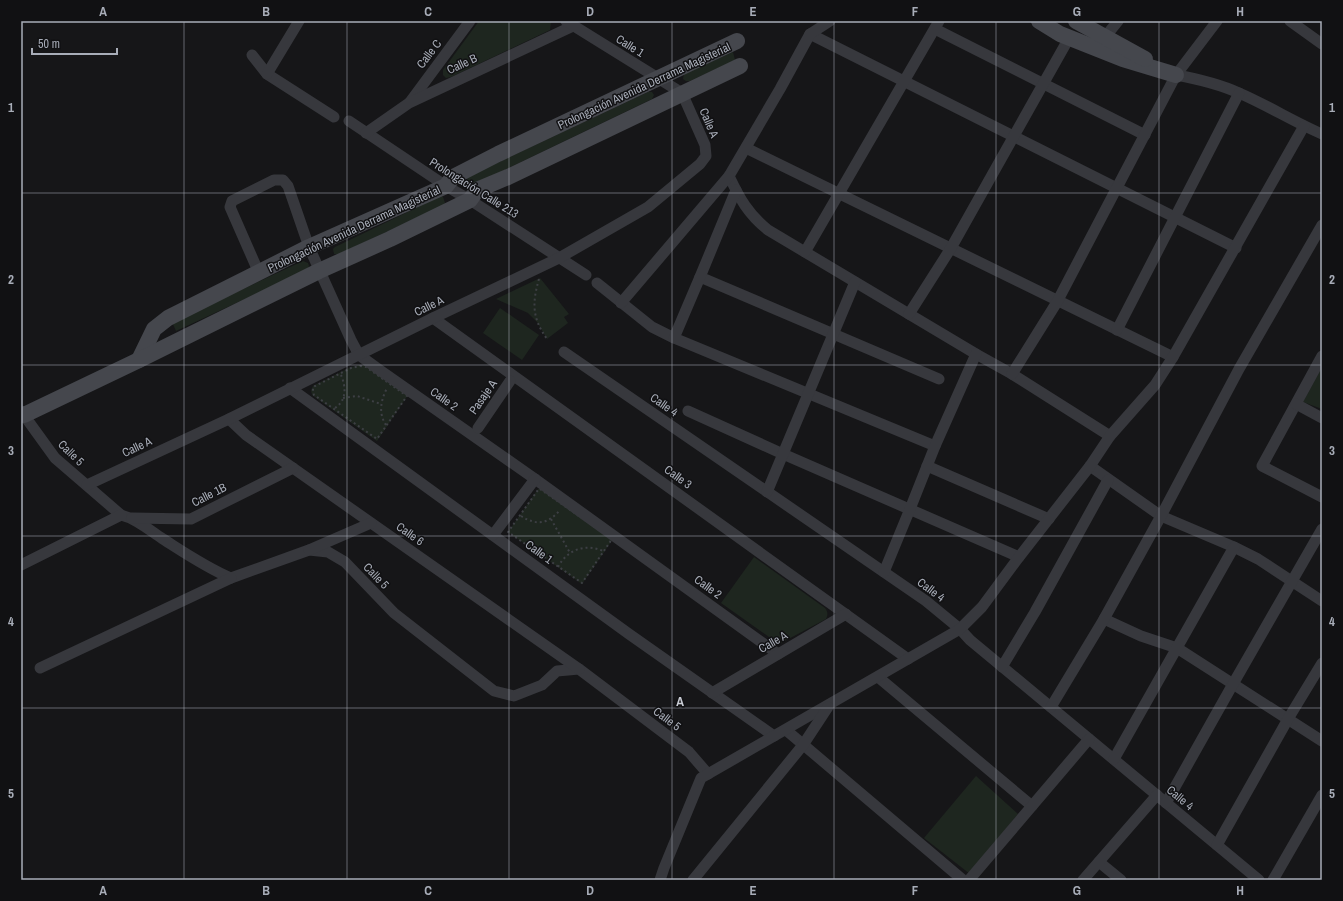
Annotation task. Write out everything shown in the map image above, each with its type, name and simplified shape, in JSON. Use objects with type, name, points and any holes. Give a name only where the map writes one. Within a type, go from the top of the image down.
[{"type":"street","points":[[267,74],[299,21]]},
{"type":"street","name":"Calle C","points":[[409,103],[470,21]]},
{"type":"street","points":[[621,303],[729,176],[810,34],[830,21]]},
{"type":"street","points":[[1039,21],[1069,38],[1101,43],[1176,75],[1207,81],[1239,93],[1322,134]]},
{"type":"street","points":[[1076,21],[1101,43]]},
{"type":"street","points":[[1101,43],[1118,21]]},
{"type":"street","points":[[1012,374],[1058,301],[1176,75],[1217,21]]},
{"type":"street","points":[[1290,21],[1322,44]]},
{"type":"street","name":"Calle B","points":[[366,133],[409,103],[569,23]]},
{"type":"street","name":"Calle 1","points":[[569,23],[682,93]]},
{"type":"street","points":[[805,252],[937,25],[1044,84],[1145,135]]},
{"type":"street","points":[[810,34],[1236,248]]},
{"type":"street","points":[[909,314],[951,248],[1069,38]]},
{"type":"street","name":"Prolongación Avenida Derrama Magisterial","points":[[139,360],[154,329],[168,318],[309,248],[446,186],[453,177],[498,154],[737,41]]},
{"type":"street","points":[[252,55],[267,74],[334,117]]},
{"type":"street","name":"Prolongación Avenida Derrama Magisterial","points":[[22,413],[139,360],[319,271],[390,239],[470,200],[477,190],[515,174],[740,66]]},
{"type":"street","name":"Calle A","points":[[87,485],[229,419],[433,318],[559,258],[648,207],[700,164],[706,156],[705,145],[682,93]]},
{"type":"street","points":[[1117,330],[1239,93]]},
{"type":"street","name":"Prolongación Calle 213","points":[[348,121],[446,186],[586,275]]},
{"type":"street","points":[[660,880],[701,778],[960,630],[982,607],[1090,466],[1110,436],[1155,385],[1173,357],[1236,248],[1304,126]]},
{"type":"street","points":[[746,148],[1173,357]]},
{"type":"street","points":[[729,176],[745,206],[755,219],[768,230],[1012,374],[1110,436]]},
{"type":"street","name":"Calle 2","points":[[259,273],[230,207],[232,201],[241,196],[274,180],[283,180],[288,186],[309,248],[359,355],[535,479],[778,654]]},
{"type":"street","points":[[674,338],[736,190]]},
{"type":"street","points":[[1051,708],[1104,619],[1161,516],[1239,369],[1322,225]]},
{"type":"street","points":[[700,277],[939,378]]},
{"type":"street","points":[[767,492],[855,282]]},
{"type":"street","points":[[596,283],[652,327],[674,338],[934,446]]},
{"type":"street","name":"Calle 3","points":[[433,318],[908,659]]},
{"type":"street","name":"Calle 4","points":[[564,352],[926,601],[1002,667],[1259,880]]},
{"type":"street","points":[[884,572],[934,446],[976,354]]},
{"type":"street","points":[[1322,356],[1262,466],[1322,497]]},
{"type":"street","name":"Pasaje A","points":[[478,428],[510,382]]},
{"type":"street","name":"Calle 1","points":[[290,388],[774,736]]},
{"type":"street","points":[[1296,404],[1322,418]]},
{"type":"street","points":[[688,411],[1019,557]]},
{"type":"street","name":"Calle 5","points":[[22,413],[54,458],[126,516],[216,572],[231,578],[309,550],[328,552],[345,562],[394,613],[494,691],[514,696],[542,685],[557,671],[579,669],[689,752],[708,774]]},
{"type":"street","name":"Calle 6","points":[[229,419],[246,434],[293,468],[579,669]]},
{"type":"street","points":[[927,466],[1049,519]]},
{"type":"street","points":[[1090,466],[1161,516],[1234,547],[1258,559],[1322,601]]},
{"type":"street","name":"Calle 1B","points":[[126,516],[191,519],[293,468]]},
{"type":"street","points":[[493,535],[535,479]]},
{"type":"street","points":[[1002,667],[1035,612],[1108,480]]},
{"type":"street","points":[[21,565],[126,516]]},
{"type":"street","points":[[309,550],[371,523]]},
{"type":"street","points":[[1166,803],[1322,529]]},
{"type":"street","points":[[1114,759],[1234,547]]},
{"type":"street","points":[[40,668],[231,578]]},
{"type":"street","name":"Calle A","points":[[712,692],[846,614]]},
{"type":"street","points":[[1104,619],[1141,636],[1177,648],[1322,740]]},
{"type":"street","points":[[1217,845],[1288,719],[1322,663]]},
{"type":"street","points":[[878,677],[1032,806]]},
{"type":"street","points":[[693,880],[803,744],[830,705]]},
{"type":"street","points":[[786,730],[963,880]]},
{"type":"street","points":[[969,880],[1089,739]]},
{"type":"street","points":[[1083,880],[1157,795]]},
{"type":"street","points":[[1273,880],[1322,795]]},
{"type":"street","points":[[1099,862],[1120,880]]},
{"type":"path","points":[[539,278],[535,294],[535,315],[538,325],[546,338]]},
{"type":"path","points":[[360,366],[366,367],[407,396],[377,439],[314,395],[313,387],[341,374],[351,368],[360,366]]},
{"type":"path","points":[[334,409],[343,398],[345,386],[341,374]]},
{"type":"path","points":[[386,425],[381,415],[381,404],[390,384]]},
{"type":"path","points":[[343,398],[358,396],[381,404]]},
{"type":"path","points":[[540,489],[612,539],[582,583],[508,532],[520,515],[540,489]]},
{"type":"path","points":[[520,515],[532,522],[539,523],[551,519],[563,506]]},
{"type":"path","points":[[551,519],[570,553]]},
{"type":"path","points":[[558,566],[562,560],[576,550],[593,548],[603,552]]},
{"type":"shaded area","points":[[479,21],[551,21],[550,30],[446,78],[443,75],[443,70]]},
{"type":"shaded area","points":[[733,52],[735,60],[690,81],[683,79],[684,74]]},
{"type":"shaded area","points":[[648,92],[652,92],[654,95],[652,99],[471,186],[467,182],[467,177],[469,176]]},
{"type":"shaded area","points":[[441,196],[443,197],[445,203],[442,206],[339,254],[334,254],[333,249],[335,247]]},
{"type":"shaded area","points":[[303,261],[308,263],[309,266],[307,270],[176,331],[172,322]]},
{"type":"shaded area","points":[[540,278],[569,314],[564,317],[568,323],[547,339],[537,322],[528,313],[496,299]]},
{"type":"shaded area","points":[[500,308],[539,335],[522,360],[483,333]]},
{"type":"shaded area","points":[[360,365],[366,366],[408,395],[377,441],[312,395],[311,390],[313,386],[351,367]]},
{"type":"shaded area","points":[[1322,367],[1322,409],[1303,402]]},
{"type":"shaded area","points":[[538,489],[613,539],[582,584],[508,532]]},
{"type":"shaded area","points":[[754,557],[825,608],[827,611],[826,619],[779,644],[721,603]]},
{"type":"shaded area","points":[[976,776],[1018,814],[970,874],[924,838]]},
{"type":"district","name":"A","points":[[680,701]]}]
